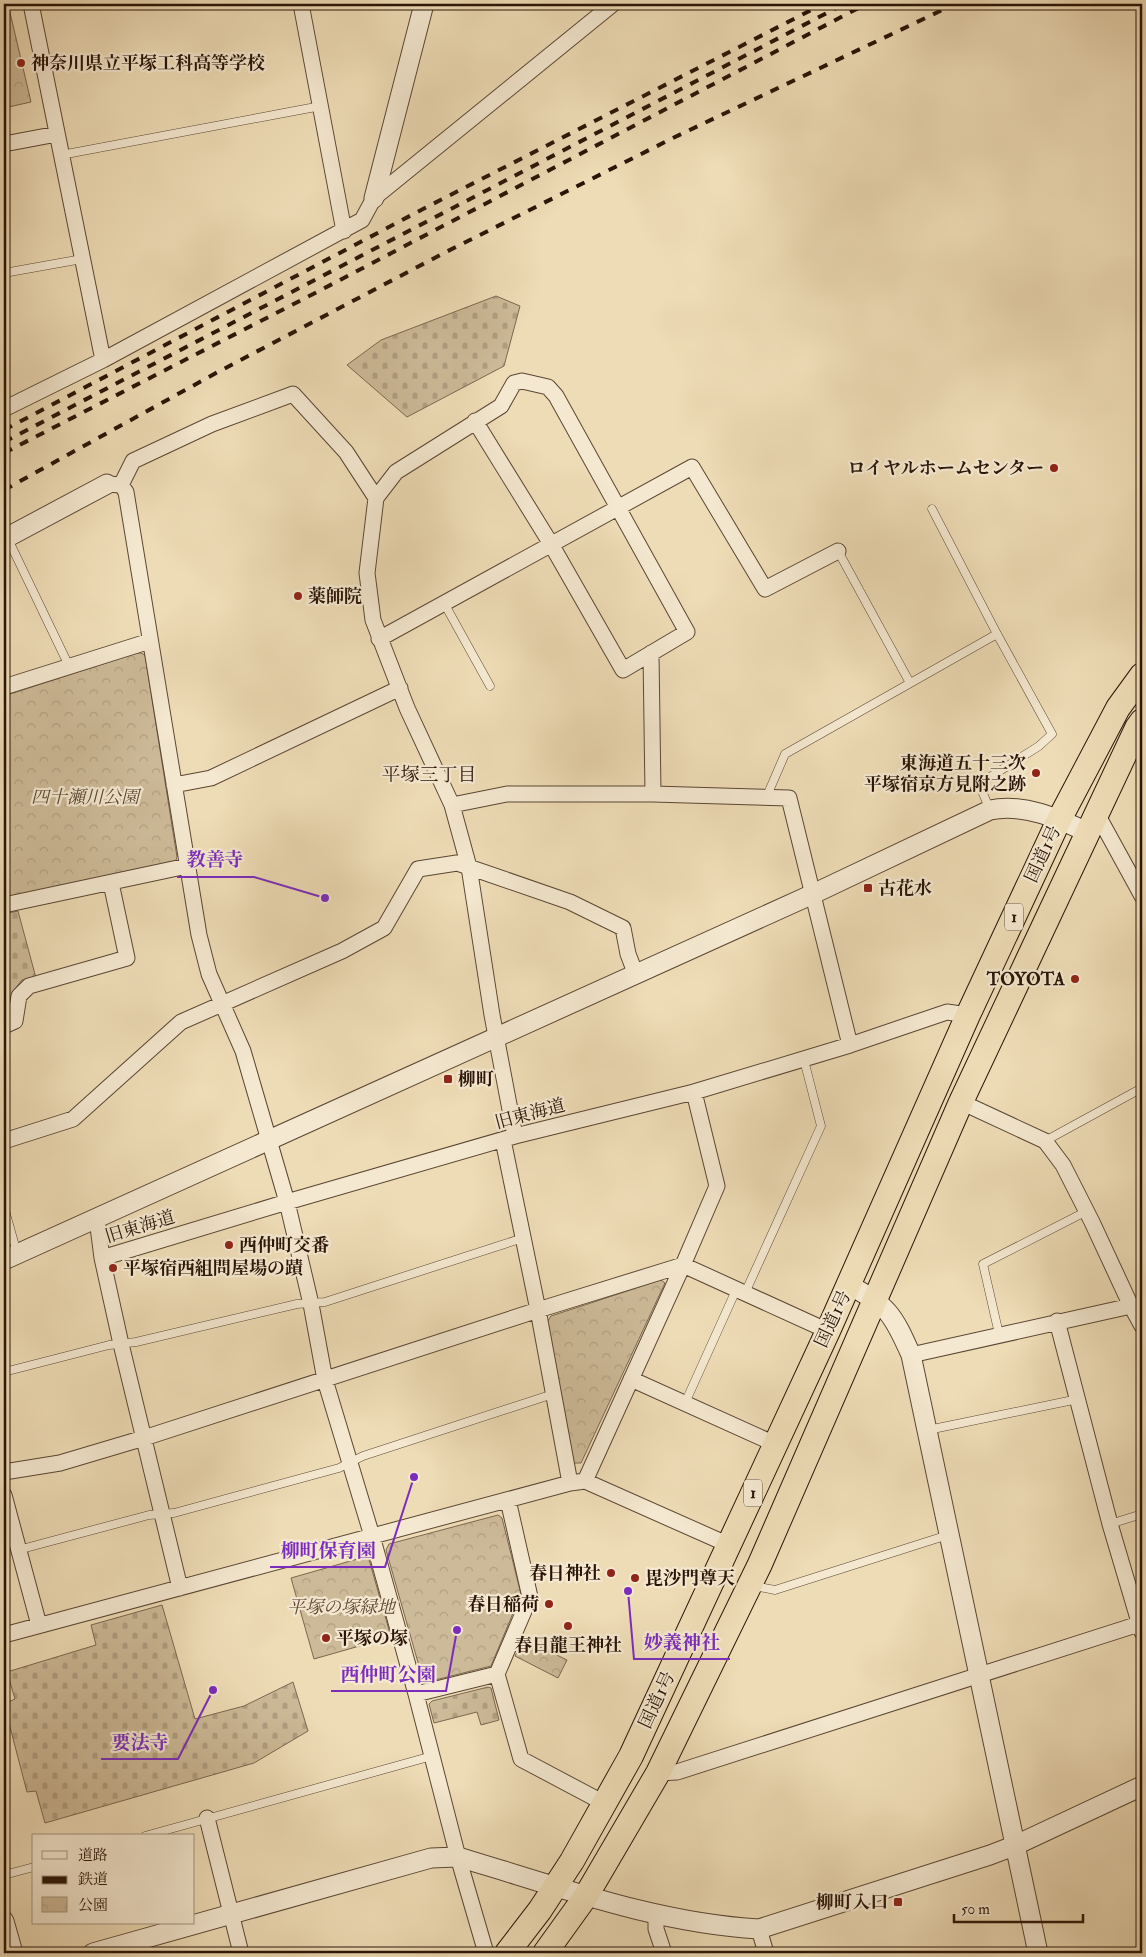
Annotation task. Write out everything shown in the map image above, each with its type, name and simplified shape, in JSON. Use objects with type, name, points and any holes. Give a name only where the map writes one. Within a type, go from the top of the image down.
[{"type":"highway","name":"国道1号","points":[[507,1953],[540,1910],[572,1861],[631,1756],[828,1331],[968,1015],[1059,820],[1118,708],[1142,676]]},
{"type":"highway","name":"国道1号","points":[[555,1949],[658,1773],[750,1585],[961,1102],[1092,822],[1137,728],[1142,722]]},
{"type":"street","points":[[35,4],[61,155],[103,360]]},
{"type":"street","points":[[302,4],[344,231]]},
{"type":"street","points":[[4,409],[103,360],[362,220],[374,198],[424,4]]},
{"type":"street","points":[[374,198],[613,4]]},
{"type":"street","points":[[4,144],[57,134]]},
{"type":"street","points":[[475,422],[551,544],[623,670],[687,632],[556,396],[548,387],[522,381],[514,383],[501,406],[475,422],[396,472],[376,498],[367,573],[373,620],[407,708],[452,805],[469,867],[496,1038],[523,1238],[553,1394],[577,1482]]},
{"type":"street","points":[[5,538],[114,485],[133,461],[212,424],[293,394],[346,452],[376,498]]},
{"type":"street","points":[[379,638],[692,467],[764,588],[838,551]]},
{"type":"street","points":[[114,485],[126,492],[198,935],[221,1004],[243,1052],[287,1202],[311,1304],[325,1380],[372,1536],[416,1694],[458,1857],[486,1953]]},
{"type":"street","points":[[4,687],[150,641]]},
{"type":"street","points":[[651,653],[653,794]]},
{"type":"street","points":[[174,785],[211,778],[400,688]]},
{"type":"street","points":[[452,805],[507,794],[653,794],[789,798],[850,1045]]},
{"type":"street","points":[[10,1257],[813,894],[990,810],[1015,807],[1059,820],[1092,822],[1142,896]]},
{"type":"street","points":[[4,1142],[73,1119],[181,1022],[342,952],[384,928],[418,869],[457,863],[570,902],[623,928],[628,954],[636,974]]},
{"type":"street","points":[[4,905],[187,866]]},
{"type":"street","points":[[4,1026],[15,1021],[19,996],[29,986],[127,958],[111,883]]},
{"type":"street","name":"旧東海道","points":[[102,1258],[509,1138],[694,1092],[804,1060],[949,1012],[968,1015]]},
{"type":"street","points":[[577,1482],[631,1379],[683,1265],[716,1186],[694,1092]]},
{"type":"street","points":[[961,1102],[1045,1141],[1063,1165],[1142,1326]]},
{"type":"street","points":[[97,1219],[102,1258],[121,1344],[180,1588]]},
{"type":"street","points":[[4,1472],[60,1463],[144,1438],[683,1265],[828,1331]]},
{"type":"street","points":[[849,1285],[876,1299],[894,1319],[910,1355],[1038,1953]]},
{"type":"street","points":[[910,1355],[1131,1306]]},
{"type":"street","points":[[658,1773],[677,1772],[979,1674],[1141,1627],[1110,1524],[1058,1321]]},
{"type":"street","points":[[631,1379],[776,1444]]},
{"type":"street","points":[[4,1635],[577,1482],[729,1545]]},
{"type":"street","points":[[4,1495],[39,1625]]},
{"type":"street","points":[[508,1500],[530,1597],[498,1674],[521,1759],[604,1803]]},
{"type":"street","points":[[416,1694],[498,1674]]},
{"type":"street","points":[[93,1953],[431,1858],[458,1857],[656,1915],[728,1928],[759,1929],[990,1855],[1142,1786]]},
{"type":"street","points":[[207,1818],[241,1953]]},
{"type":"street","points":[[656,1915],[656,1929],[664,1953]]},
{"type":"street","points":[[4,1921],[12,1953]]},
{"type":"street","points":[[759,1929],[766,1953]]},
{"type":"lane","points":[[61,155],[321,106]]},
{"type":"lane","points":[[4,273],[82,258]]},
{"type":"lane","points":[[932,509],[1052,734],[1039,746],[979,784],[990,810]]},
{"type":"lane","points":[[5,538],[69,666]]},
{"type":"lane","points":[[838,551],[910,683]]},
{"type":"lane","points":[[444,603],[490,686]]},
{"type":"lane","points":[[766,798],[785,754],[997,634]]},
{"type":"lane","points":[[685,1403],[821,1126],[804,1060]]},
{"type":"lane","points":[[1045,1141],[1142,1088]]},
{"type":"lane","points":[[4,1207],[10,1257]]},
{"type":"lane","points":[[999,1334],[983,1264],[1087,1211]]},
{"type":"lane","points":[[4,1372],[109,1345],[136,1342],[297,1304],[325,1302],[523,1238]]},
{"type":"lane","points":[[18,1550],[149,1515],[183,1510],[339,1468],[363,1456],[553,1394]]},
{"type":"lane","points":[[926,1430],[1078,1399]]},
{"type":"lane","points":[[1110,1524],[1142,1514]]},
{"type":"lane","points":[[750,1585],[775,1590],[948,1535]]},
{"type":"lane","points":[[152,1834],[432,1756]]},
{"type":"lane","points":[[4,1875],[32,1868]]},
{"type":"green space","points":[[4,4],[8,4],[31,102],[4,108]]},
{"type":"green space","points":[[496,296],[520,306],[504,366],[407,417],[347,365],[381,340]]},
{"type":"green space","name":"四十瀬川公園","points":[[137,653],[145,655],[177,857],[175,863],[4,899],[4,696]]},
{"type":"green space","points":[[18,911],[36,978],[22,980],[13,992],[10,1017],[4,1020],[4,914]]},
{"type":"green space","points":[[661,1280],[665,1283],[581,1463],[573,1463],[546,1324],[551,1316]]},
{"type":"green space","points":[[498,1515],[502,1518],[521,1594],[491,1666],[427,1682],[423,1680],[386,1550],[389,1544]]},
{"type":"green space","name":"平塚の塚緑地","points":[[368,1556],[391,1637],[314,1659],[291,1578]]},
{"type":"green space","points":[[162,1605],[195,1719],[244,1706],[293,1682],[308,1731],[254,1763],[45,1823],[36,1791],[27,1792],[4,1704],[15,1699],[7,1672],[96,1645],[91,1625]]},
{"type":"green space","points":[[524,1639],[567,1660],[558,1678],[515,1656]]},
{"type":"green space","points":[[488,1687],[491,1688],[499,1720],[481,1725],[477,1712],[434,1723],[429,1704],[432,1701]]},
{"type":"railway","points":[[4,430],[423,209],[823,4]]},
{"type":"railway","points":[[4,442],[844,4]]},
{"type":"railway","points":[[4,453],[319,291],[866,4]]},
{"type":"railway","points":[[4,490],[216,373],[444,253],[675,137],[955,4]]},
{"type":"place","name":"神奈川県立平塚工科高等学校","points":[[21,63]]},
{"type":"place","name":"ロイヤルホームセンター","points":[[1054,468]]},
{"type":"place","name":"薬師院","points":[[298,596]]},
{"type":"place","name":"東海道五十三次 平塚宿京方見附之跡","points":[[1036,773]]},
{"type":"place","name":"古花水","points":[[868,888]]},
{"type":"place","name":"教善寺","points":[[325,898]]},
{"type":"place","name":"TOYOTA","points":[[1075,979]]},
{"type":"place","name":"柳町","points":[[448,1079]]},
{"type":"place","name":"西仲町交番","points":[[229,1245]]},
{"type":"place","name":"平塚宿西組問屋場の蹟","points":[[113,1268]]},
{"type":"place","name":"柳町保育園","points":[[414,1477]]},
{"type":"place","name":"春日神社","points":[[611,1573]]},
{"type":"place","name":"毘沙門尊天","points":[[635,1578]]},
{"type":"place","name":"妙義神社","points":[[628,1591]]},
{"type":"place","name":"春日稲荷","points":[[549,1604]]},
{"type":"place","name":"春日龍王神社","points":[[568,1626]]},
{"type":"place","name":"西仲町公園","points":[[457,1630]]},
{"type":"place","name":"平塚の塚","points":[[326,1638]]},
{"type":"place","name":"要法寺","points":[[213,1690]]},
{"type":"place","name":"柳町入口","points":[[898,1902]]},
{"type":"district","name":"平塚三丁目","points":[[429,775]]}]
